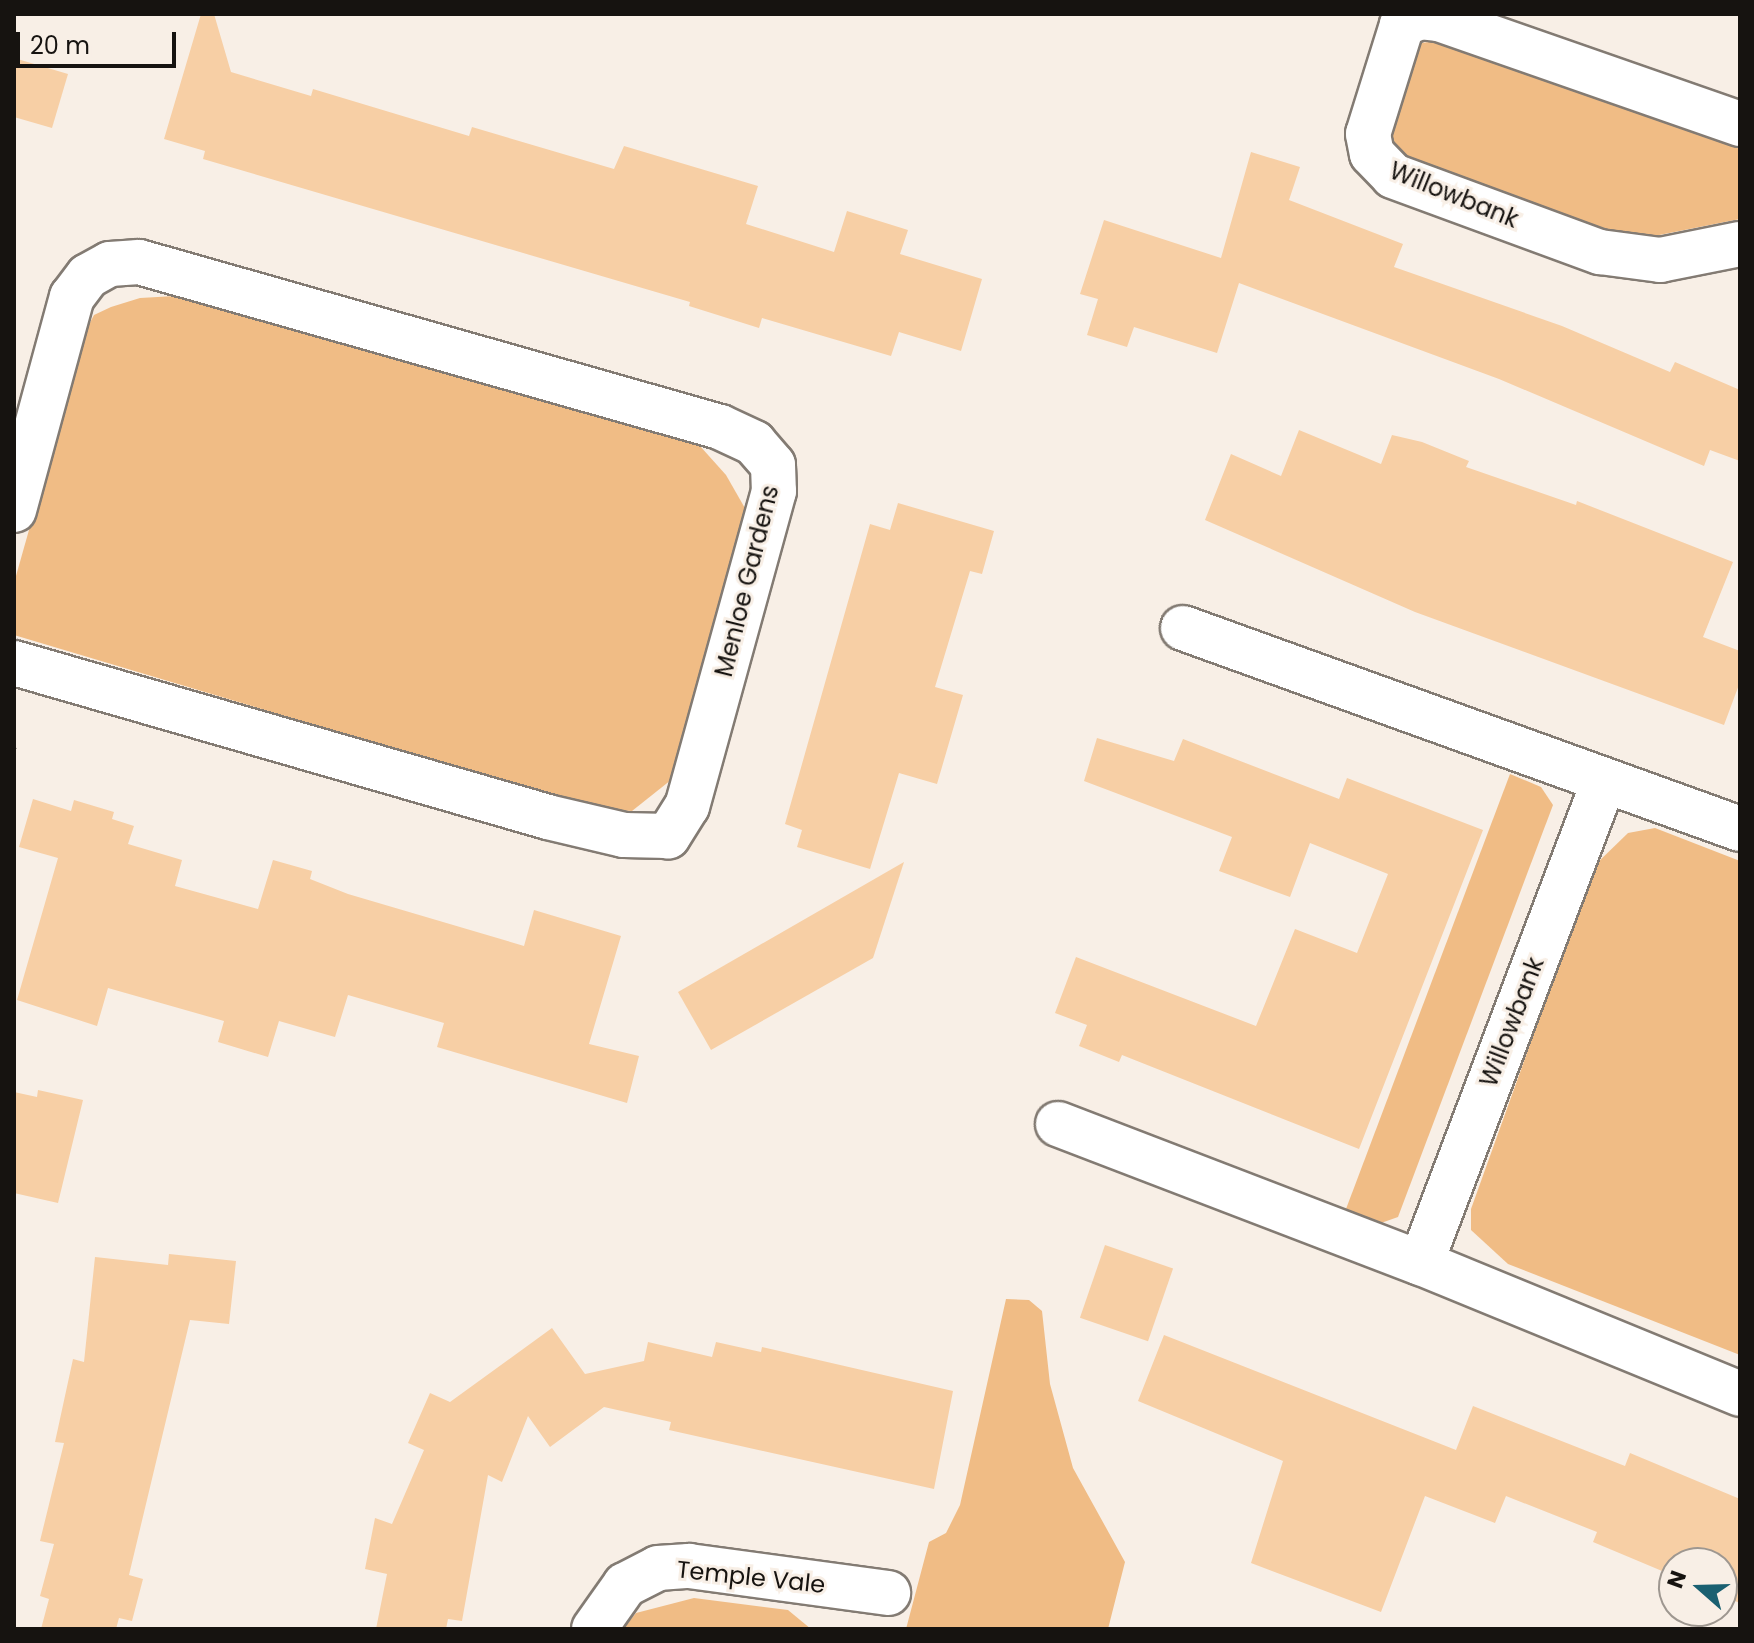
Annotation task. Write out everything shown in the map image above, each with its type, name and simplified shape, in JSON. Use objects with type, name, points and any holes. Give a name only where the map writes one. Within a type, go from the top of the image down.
[{"type":"street","name":"Willowbank","points":[[1740,124],[1455,24],[1420,17],[1402,25],[1368,134],[1372,154],[1393,176],[1600,252],[1650,260],[1740,244]]},
{"type":"street","name":"Menloe Gardens","points":[[14,510],[72,297],[88,276],[110,264],[139,262],[720,427],[754,443],[773,465],[774,491],[687,806],[668,836],[624,835],[548,817],[14,663]]},
{"type":"street","points":[[1183,628],[1740,829]]},
{"type":"street","name":"Willowbank","points":[[1421,1263],[1604,781]]},
{"type":"street","points":[[1058,1124],[1421,1263],[1740,1394]]},
{"type":"street","name":"Temple Vale","points":[[594,1629],[625,1585],[658,1568],[689,1566],[888,1593]]},
{"type":"shaded area","points":[[1437,41],[1740,149],[1740,219],[1644,238],[1618,236],[1396,153],[1387,137],[1410,56],[1421,43]]},
{"type":"shaded area","points":[[175,296],[700,446],[726,475],[750,517],[676,776],[632,811],[596,809],[14,635],[14,583],[85,332],[94,315],[111,307],[140,298]]},
{"type":"shaded area","points":[[1510,774],[1541,787],[1553,805],[1398,1217],[1381,1223],[1346,1209]]},
{"type":"shaded area","points":[[1655,828],[1740,861],[1740,1355],[1508,1264],[1471,1230],[1471,1209],[1594,866],[1628,833]]},
{"type":"shaded area","points":[[1006,1299],[1029,1300],[1042,1311],[1050,1384],[1073,1468],[1125,1562],[1108,1629],[906,1629],[929,1542],[946,1533],[960,1505]]},
{"type":"shaded area","points":[[694,1598],[788,1610],[811,1629],[623,1629],[636,1613]]},
{"type":"building","points":[[201,14],[214,14],[231,72],[311,96],[313,89],[469,136],[472,127],[614,169],[624,146],[758,186],[746,224],[834,252],[847,211],[908,230],[900,254],[982,279],[961,351],[899,332],[891,356],[762,318],[759,328],[689,306],[690,302],[203,159],[205,151],[164,139]]},
{"type":"building","points":[[14,58],[68,74],[52,128],[14,117]]},
{"type":"building","points":[[1251,152],[1300,167],[1289,200],[1403,244],[1394,267],[1562,326],[1670,372],[1675,362],[1740,390],[1740,461],[1710,450],[1704,466],[1499,379],[1239,283],[1217,353],[1134,327],[1127,347],[1087,335],[1098,299],[1080,294],[1104,220],[1221,258]]},
{"type":"building","points":[[1299,430],[1381,464],[1392,435],[1422,442],[1469,461],[1466,467],[1576,505],[1577,501],[1733,562],[1703,637],[1740,651],[1740,682],[1724,725],[1415,612],[1205,520],[1231,454],[1281,476]]},
{"type":"building","points":[[898,503],[994,531],[982,574],[970,571],[935,687],[963,695],[937,784],[899,773],[870,869],[797,847],[802,830],[785,824],[870,524],[890,530]]},
{"type":"building","points":[[1097,738],[1174,761],[1183,739],[1339,799],[1347,778],[1483,830],[1359,1149],[1122,1055],[1119,1062],[1079,1046],[1087,1025],[1055,1013],[1076,957],[1256,1026],[1295,929],[1357,953],[1388,874],[1310,843],[1290,897],[1219,871],[1232,837],[1084,781]]},
{"type":"building","points":[[33,799],[71,811],[74,800],[114,812],[112,819],[134,826],[128,844],[182,860],[175,886],[258,909],[273,860],[312,871],[310,879],[348,894],[524,946],[534,910],[621,936],[589,1044],[639,1056],[627,1103],[437,1047],[444,1023],[348,995],[335,1037],[279,1021],[268,1057],[218,1042],[224,1021],[108,988],[97,1026],[17,1000],[58,858],[19,847]]},
{"type":"building","points":[[904,862],[873,958],[711,1050],[678,992]]},
{"type":"building","points":[[38,1090],[83,1100],[58,1203],[14,1193],[14,1092],[37,1097]]},
{"type":"building","points":[[1105,1245],[1173,1268],[1148,1341],[1080,1318]]},
{"type":"building","points":[[169,1254],[236,1261],[229,1324],[190,1320],[129,1575],[143,1579],[132,1621],[119,1618],[116,1629],[41,1629],[49,1599],[40,1596],[54,1544],[40,1541],[64,1443],[55,1442],[73,1359],[84,1362],[95,1257],[168,1265]]},
{"type":"building","points":[[552,1328],[585,1374],[644,1361],[648,1342],[712,1357],[716,1342],[761,1352],[762,1347],[953,1391],[934,1489],[669,1430],[671,1422],[604,1407],[550,1447],[528,1416],[502,1482],[488,1475],[462,1621],[448,1619],[446,1629],[376,1629],[387,1574],[365,1569],[375,1518],[392,1524],[424,1450],[408,1443],[430,1393],[450,1402]]},
{"type":"building","points":[[1164,1335],[1456,1450],[1473,1406],[1625,1466],[1630,1453],[1740,1499],[1740,1603],[1738,1547],[1658,1547],[1658,1569],[1593,1542],[1597,1532],[1506,1496],[1495,1523],[1425,1496],[1381,1612],[1251,1563],[1283,1461],[1138,1401]]}]
